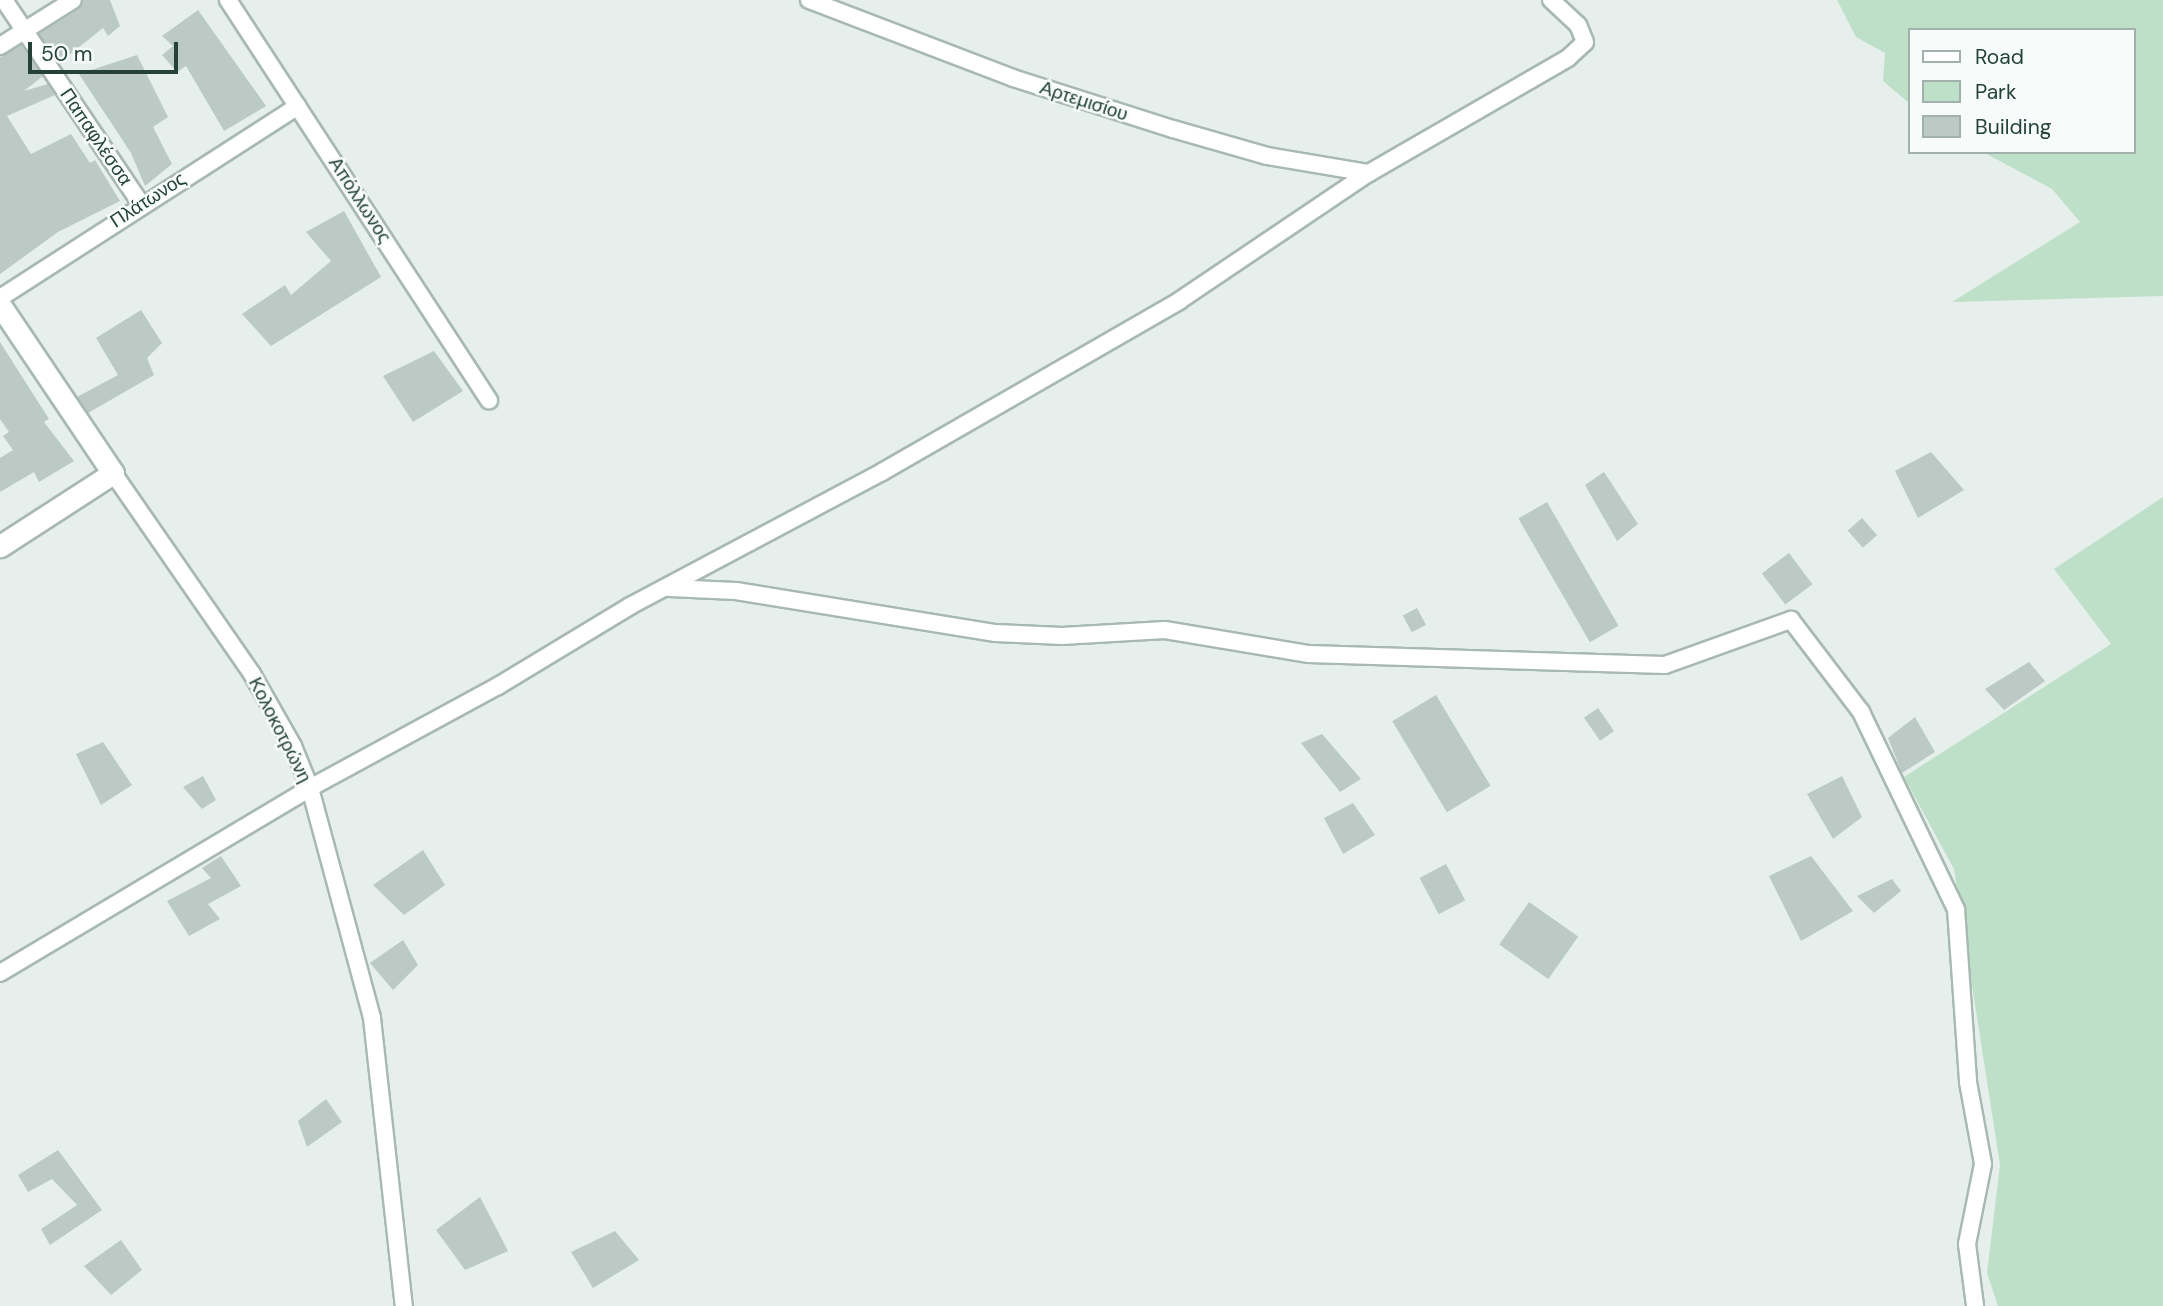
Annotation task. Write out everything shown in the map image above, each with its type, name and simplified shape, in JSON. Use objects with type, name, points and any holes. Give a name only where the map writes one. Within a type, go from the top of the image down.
[{"type":"street","name":"Παπαφλέσσα","points":[[5,0],[141,204]]},
{"type":"street","points":[[0,46],[73,0]]},
{"type":"street","name":"Απόλλωνος","points":[[228,0],[489,401]]},
{"type":"street","name":"Αρτεμισίου","points":[[809,0],[1013,78],[1173,129],[1267,156],[1369,173]]},
{"type":"street","points":[[0,973],[310,788],[666,588],[882,472],[1179,301],[1369,173],[1568,58],[1585,42],[1578,25],[1551,0]]},
{"type":"street","name":"Πλάτωνος","points":[[0,298],[141,204],[298,106]]},
{"type":"street","name":"Κολοκοτρώνη","points":[[0,305],[252,674],[293,746],[310,788],[372,1018],[404,1306]]},
{"type":"street","points":[[0,546],[113,473]]},
{"type":"street","points":[[666,588],[736,591],[996,633],[1062,636],[1166,631],[1309,654],[1578,663],[1665,665],[1791,620],[1861,712],[1956,909],[1968,1082],[1983,1164],[1967,1244],[1975,1306]]},
{"type":"green space","points":[[1837,0],[2163,0],[2163,296],[1952,302],[2080,222],[2052,189],[1987,154],[2135,154],[2135,28],[1908,28],[1908,102],[1883,81],[1885,53],[1856,37]]},
{"type":"green space","points":[[2163,497],[2163,1306],[1998,1306],[1987,1273],[2000,1165],[1954,869],[1904,777],[2111,644],[2054,569]]},
{"type":"building","points":[[83,0],[110,0],[120,26],[108,36],[103,28],[59,63],[39,34],[79,9]]},
{"type":"building","points":[[198,10],[266,106],[224,131],[186,66],[177,72],[162,55],[173,46],[162,36]]},
{"type":"building","points":[[21,45],[43,76],[24,91],[48,84],[55,95],[7,116],[31,154],[71,134],[90,163],[95,160],[120,201],[58,232],[0,274],[0,57]]},
{"type":"building","points":[[137,55],[168,117],[153,127],[172,164],[145,186],[131,153],[79,74]]},
{"type":"building","points":[[344,211],[381,277],[271,346],[242,314],[285,285],[291,295],[331,261],[306,232]]},
{"type":"building","points":[[141,310],[162,343],[147,358],[154,375],[88,413],[77,397],[118,375],[96,338]]},
{"type":"building","points":[[0,342],[49,419],[44,422],[74,461],[39,482],[34,472],[0,492],[0,458],[13,450],[3,436],[9,432],[0,419]]},
{"type":"building","points":[[434,351],[463,391],[413,422],[383,376]]},
{"type":"building","points":[[1931,452],[1964,490],[1918,518],[1895,471]]},
{"type":"building","points":[[1604,472],[1638,524],[1617,541],[1585,485]]},
{"type":"building","points":[[1547,502],[1618,626],[1590,642],[1518,518]]},
{"type":"building","points":[[1862,518],[1877,535],[1863,548],[1848,530]]},
{"type":"building","points":[[1789,553],[1812,584],[1785,605],[1762,573]]},
{"type":"building","points":[[1417,608],[1426,625],[1412,632],[1403,616]]},
{"type":"building","points":[[2029,662],[2045,681],[2004,710],[1985,689]]},
{"type":"building","points":[[1436,695],[1491,786],[1447,812],[1392,721]]},
{"type":"building","points":[[1598,708],[1614,731],[1600,741],[1584,718]]},
{"type":"building","points":[[1915,717],[1935,752],[1902,773],[1888,738]]},
{"type":"building","points":[[1322,734],[1361,779],[1340,792],[1301,743]]},
{"type":"building","points":[[103,742],[132,785],[101,805],[76,754]]},
{"type":"building","points":[[203,776],[216,800],[202,809],[183,787]]},
{"type":"building","points":[[1842,776],[1862,817],[1833,839],[1807,794]]},
{"type":"building","points":[[1353,803],[1375,835],[1343,854],[1324,818]]},
{"type":"building","points":[[423,850],[445,885],[404,915],[373,885]]},
{"type":"building","points":[[221,856],[241,886],[208,904],[220,919],[189,936],[167,901],[211,878],[202,868]]},
{"type":"building","points":[[1811,856],[1853,911],[1801,941],[1769,876]]},
{"type":"building","points":[[1446,864],[1465,900],[1439,914],[1420,878]]},
{"type":"building","points":[[1892,879],[1901,891],[1874,913],[1857,896]]},
{"type":"building","points":[[1529,902],[1578,936],[1548,979],[1499,945]]},
{"type":"building","points":[[403,940],[418,965],[393,990],[370,963]]},
{"type":"building","points":[[326,1099],[342,1122],[307,1147],[298,1121]]},
{"type":"building","points":[[58,1150],[102,1210],[50,1245],[41,1229],[77,1205],[52,1179],[28,1192],[18,1175]]},
{"type":"building","points":[[480,1197],[508,1251],[465,1270],[436,1230]]},
{"type":"building","points":[[615,1231],[639,1260],[593,1288],[571,1252]]},
{"type":"building","points":[[121,1240],[142,1270],[111,1295],[84,1266]]}]
